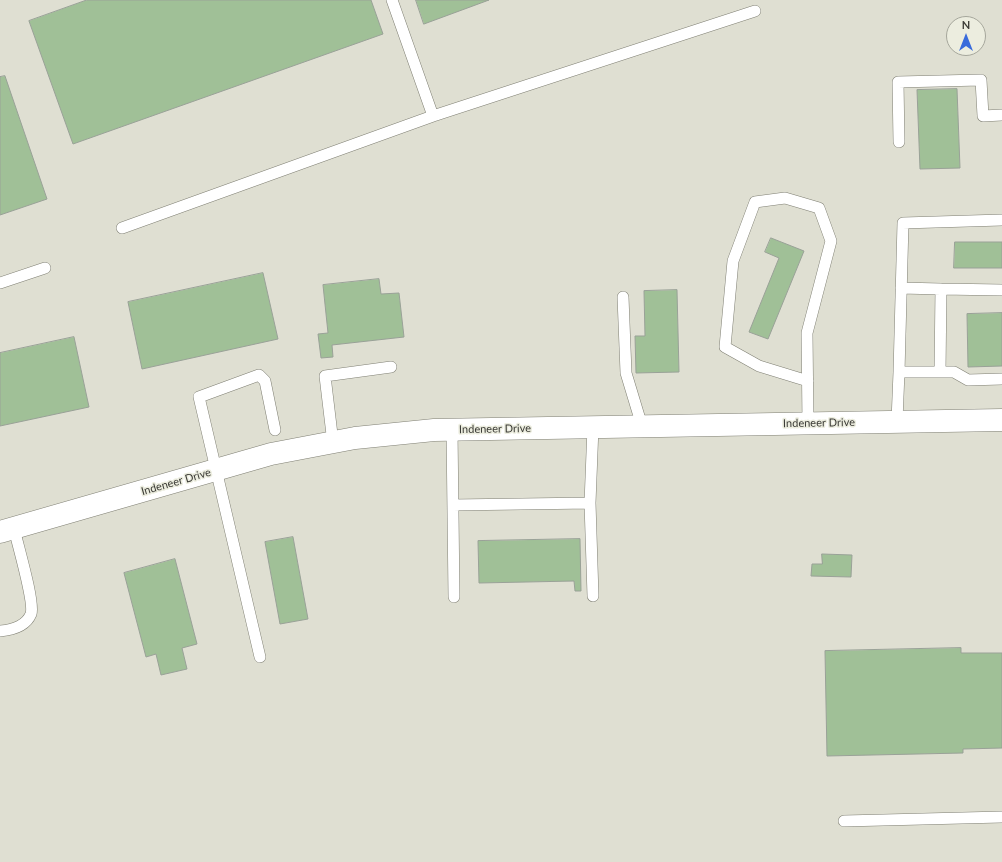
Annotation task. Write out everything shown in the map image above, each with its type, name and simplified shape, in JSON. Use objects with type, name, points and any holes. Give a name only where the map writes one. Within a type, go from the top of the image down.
[{"type":"street","name":"Indeneer Drive","points":[[7,530],[271,454],[362,438],[452,430],[1002,420]]},
{"type":"lane","points":[[392,0],[433,116]]},
{"type":"lane","points":[[122,228],[433,116],[755,11]]},
{"type":"lane","points":[[899,142],[898,82],[981,80],[983,116],[1002,115]]},
{"type":"lane","points":[[808,381],[760,366],[725,347],[733,261],[755,202],[786,198],[819,208],[831,241],[807,333],[808,381],[808,423]]},
{"type":"lane","points":[[897,421],[903,223],[1002,220]]},
{"type":"lane","points":[[0,283],[45,268]]},
{"type":"lane","points":[[901,288],[1002,290]]},
{"type":"lane","points":[[940,372],[941,289]]},
{"type":"lane","points":[[623,297],[626,373],[642,426]]},
{"type":"lane","points":[[333,442],[325,376],[391,367]]},
{"type":"lane","points":[[899,372],[954,372],[968,380],[1002,379]]},
{"type":"lane","points":[[260,657],[199,397],[259,375],[266,381],[275,430]]},
{"type":"lane","points":[[593,427],[590,503],[593,596]]},
{"type":"lane","points":[[452,430],[454,597]]},
{"type":"lane","points":[[453,505],[590,503]]},
{"type":"lane","points":[[0,631],[11,630],[22,625],[31,614],[31,601],[7,530]]},
{"type":"lane","points":[[844,821],[1002,817]]},
{"type":"building","points":[[87,0],[371,0],[383,34],[73,144],[29,21]]},
{"type":"building","points":[[416,0],[489,0],[424,24]]},
{"type":"building","points":[[5,76],[47,199],[0,215],[0,77]]},
{"type":"building","points":[[957,89],[960,168],[920,169],[917,90]]},
{"type":"building","points":[[771,238],[804,251],[768,339],[749,332],[779,258],[765,252]]},
{"type":"building","points":[[955,242],[1002,242],[1002,268],[954,268]]},
{"type":"building","points":[[263,273],[278,339],[142,369],[128,302]]},
{"type":"building","points":[[379,279],[381,294],[399,293],[404,337],[332,345],[333,357],[321,358],[318,334],[328,333],[323,285]]},
{"type":"building","points":[[677,290],[679,372],[636,373],[635,336],[645,336],[644,291]]},
{"type":"building","points":[[1002,313],[1002,366],[968,367],[967,314]]},
{"type":"building","points":[[74,337],[89,407],[0,426],[0,353]]},
{"type":"building","points":[[293,537],[308,619],[280,624],[265,542]]},
{"type":"building","points":[[580,539],[581,591],[575,591],[574,581],[479,583],[478,541]]},
{"type":"building","points":[[822,554],[852,555],[851,577],[811,576],[812,564],[822,564]]},
{"type":"building","points":[[175,559],[197,644],[182,648],[187,669],[161,675],[156,654],[146,657],[124,573]]},
{"type":"building","points":[[961,648],[961,653],[1002,653],[1002,748],[963,749],[963,753],[827,756],[825,651]]}]
